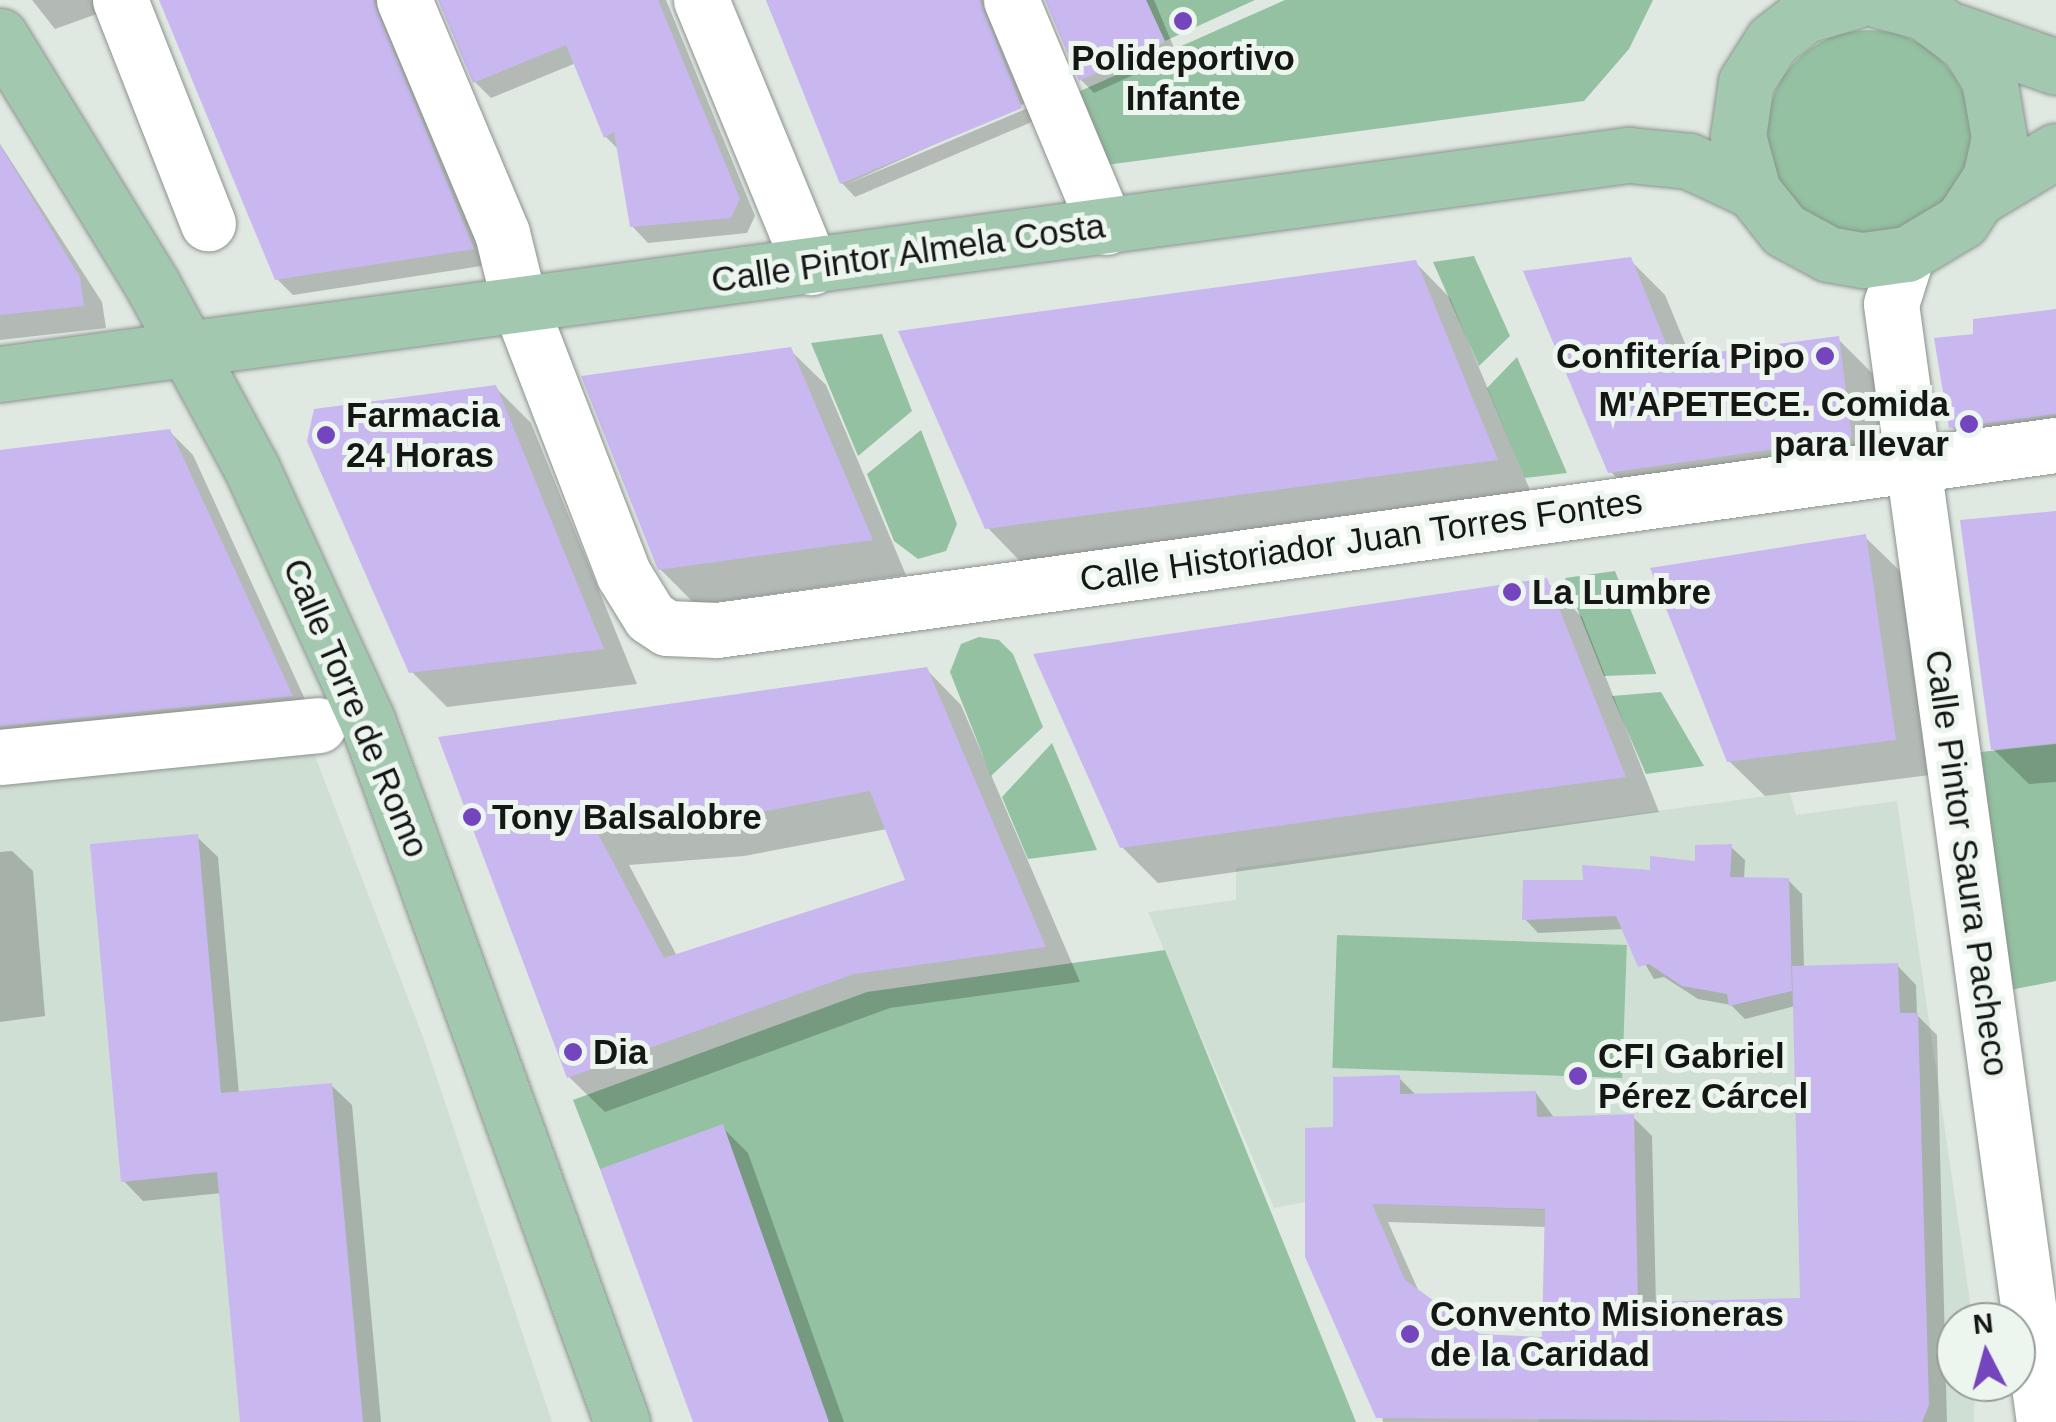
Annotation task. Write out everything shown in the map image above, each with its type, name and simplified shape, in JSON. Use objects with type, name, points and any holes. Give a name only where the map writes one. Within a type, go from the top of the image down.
[{"type":"main road","points":[[1900,7],[1980,62],[1999,118],[1996,158],[1981,196]]},
{"type":"main road","points":[[2056,67],[1900,7],[1780,20],[1741,97],[1740,155],[1753,191],[1775,221],[1805,244],[1887,273],[1938,240],[1981,196],[2056,151]]},
{"type":"main road","name":"Calle Torre de Romo","points":[[0,36],[188,351],[251,467],[368,720],[622,1422]]},
{"type":"main road","name":"Calle Pintor Almela Costa","points":[[0,374],[1629,155],[1688,134],[1741,97]]},
{"type":"main road","name":"Calle Pintor Almela Costa","points":[[1629,155],[1689,161],[1753,191]]},
{"type":"street","points":[[120,0],[208,222]]},
{"type":"street","points":[[404,0],[502,234],[520,306]]},
{"type":"street","points":[[701,0],[811,266]]},
{"type":"street","points":[[1011,0],[1106,227]]},
{"type":"street","name":"Calle Pintor Saura Pacheco","points":[[1887,273],[2044,1422]]},
{"type":"street","name":"Calle Historiador Juan Torres Fontes","points":[[520,306],[624,575],[650,618],[667,628],[717,630],[2056,445]]},
{"type":"street","points":[[0,757],[318,726]]},
{"type":"shaded area","points":[[304,727],[426,1045],[552,1422],[0,1422],[0,757]]},
{"type":"shaded area","name":"CFI Gabriel Pérez Cárcel","points":[[1790,793],[1796,815],[1897,801],[1970,1302],[1936,1302],[1936,1402],[1974,1402],[1974,1422],[1539,1422],[1545,1210],[1306,1202],[1274,1208],[1148,912],[1236,900],[1236,868]]},
{"type":"green space","name":"Polideportivo Infante","points":[[1146,0],[1255,0],[1165,41]]},
{"type":"green space","points":[[1285,0],[1653,0],[1629,49],[1584,101],[1106,165],[1069,96]]},
{"type":"green space","points":[[1869,30],[1908,38],[1941,60],[1963,93],[1971,132],[1963,171],[1941,204],[1908,226],[1869,234],[1830,226],[1797,204],[1775,171],[1767,132],[1775,93],[1797,60],[1830,38]]},
{"type":"green space","points":[[1474,256],[1510,336],[1479,366],[1433,262]]},
{"type":"green space","points":[[882,334],[912,411],[858,456],[811,343]]},
{"type":"green space","points":[[1517,357],[1567,473],[1525,478],[1487,388]]},
{"type":"green space","points":[[921,430],[957,524],[946,551],[918,559],[894,541],[867,474]]},
{"type":"green space","points":[[1615,571],[1656,674],[1604,676],[1565,578]]},
{"type":"green space","points":[[979,637],[999,640],[1013,654],[1043,727],[991,776],[950,672],[961,644]]},
{"type":"green space","points":[[1661,692],[1704,766],[1646,774],[1612,696]]},
{"type":"green space","points":[[1052,743],[1097,850],[1028,859],[1002,797]]},
{"type":"green space","points":[[2056,744],[2056,981],[1985,995],[1953,755]]},
{"type":"green space","points":[[1337,935],[1627,945],[1622,1078],[1332,1068]]},
{"type":"green space","points":[[1165,950],[1356,1422],[829,1422],[600,1169],[573,1100],[867,992]]},
{"type":"building","points":[[159,0],[373,0],[474,249],[275,280]]},
{"type":"building","points":[[438,0],[658,0],[740,199],[731,218],[630,227],[614,132],[604,138],[566,45],[473,83]]},
{"type":"building","points":[[766,0],[980,0],[1022,108],[840,184]]},
{"type":"building","points":[[1045,0],[1146,0],[1165,42],[1079,81]]},
{"type":"building","points":[[0,145],[80,277],[84,306],[0,315]]},
{"type":"building","points":[[1631,257],[1672,358],[1839,336],[1852,438],[1608,473],[1523,271]]},
{"type":"building","points":[[1416,260],[1498,460],[985,529],[898,331]]},
{"type":"building","points":[[2056,309],[2056,414],[1949,428],[1934,338],[1973,334],[1973,319]]},
{"type":"building","points":[[791,347],[873,540],[658,570],[581,376]]},
{"type":"building","points":[[496,385],[604,649],[409,673],[307,441],[314,409]]},
{"type":"building","points":[[170,429],[293,696],[0,726],[0,450]]},
{"type":"building","points":[[2056,511],[2056,743],[1991,750],[1960,520]]},
{"type":"building","points":[[1866,534],[1896,740],[1727,762],[1650,568]]},
{"type":"building","points":[[1547,578],[1626,777],[1120,848],[1033,654]]},
{"type":"building","points":[[927,667],[1046,947],[854,974],[567,1078],[438,737]],"holes":[[[870,791],[905,880],[664,958],[596,830],[708,822]]]},
{"type":"building","points":[[198,834],[221,1093],[332,1083],[363,1422],[240,1422],[217,1172],[121,1182],[90,844]]},
{"type":"building","points":[[1732,844],[1730,877],[1789,878],[1792,991],[1729,1006],[1727,994],[1682,986],[1649,964],[1638,967],[1616,916],[1522,920],[1523,880],[1583,880],[1582,865],[1650,870],[1650,856],[1695,861],[1695,845]]},
{"type":"building","points":[[1898,963],[1900,1013],[1918,1013],[1929,1405],[1922,1422],[1376,1418],[1305,1257],[1305,1128],[1333,1127],[1333,1077],[1400,1075],[1400,1094],[1536,1091],[1537,1117],[1634,1114],[1638,1302],[1800,1298],[1792,966]],"holes":[[[1372,1204],[1545,1209],[1542,1337],[1480,1334],[1405,1280]]]},
{"type":"building","points":[[723,1124],[829,1422],[693,1422],[600,1169]]},
{"type":"place","name":"Polideportivo Infante","points":[[1183,21]]},
{"type":"place","name":"Confitería Pipo","points":[[1825,356]]},
{"type":"place","name":"M'APETECE. Comida para llevar","points":[[1969,424]]},
{"type":"place","name":"Farmacia 24 Horas","points":[[326,435]]},
{"type":"place","name":"La Lumbre","points":[[1512,592]]},
{"type":"place","name":"Tony Balsalobre","points":[[472,817]]},
{"type":"place","name":"Dia","points":[[573,1052]]},
{"type":"place","name":"CFI Gabriel Pérez Cárcel","points":[[1578,1076]]},
{"type":"place","name":"Convento Misioneras de la Caridad","points":[[1410,1334]]}]
